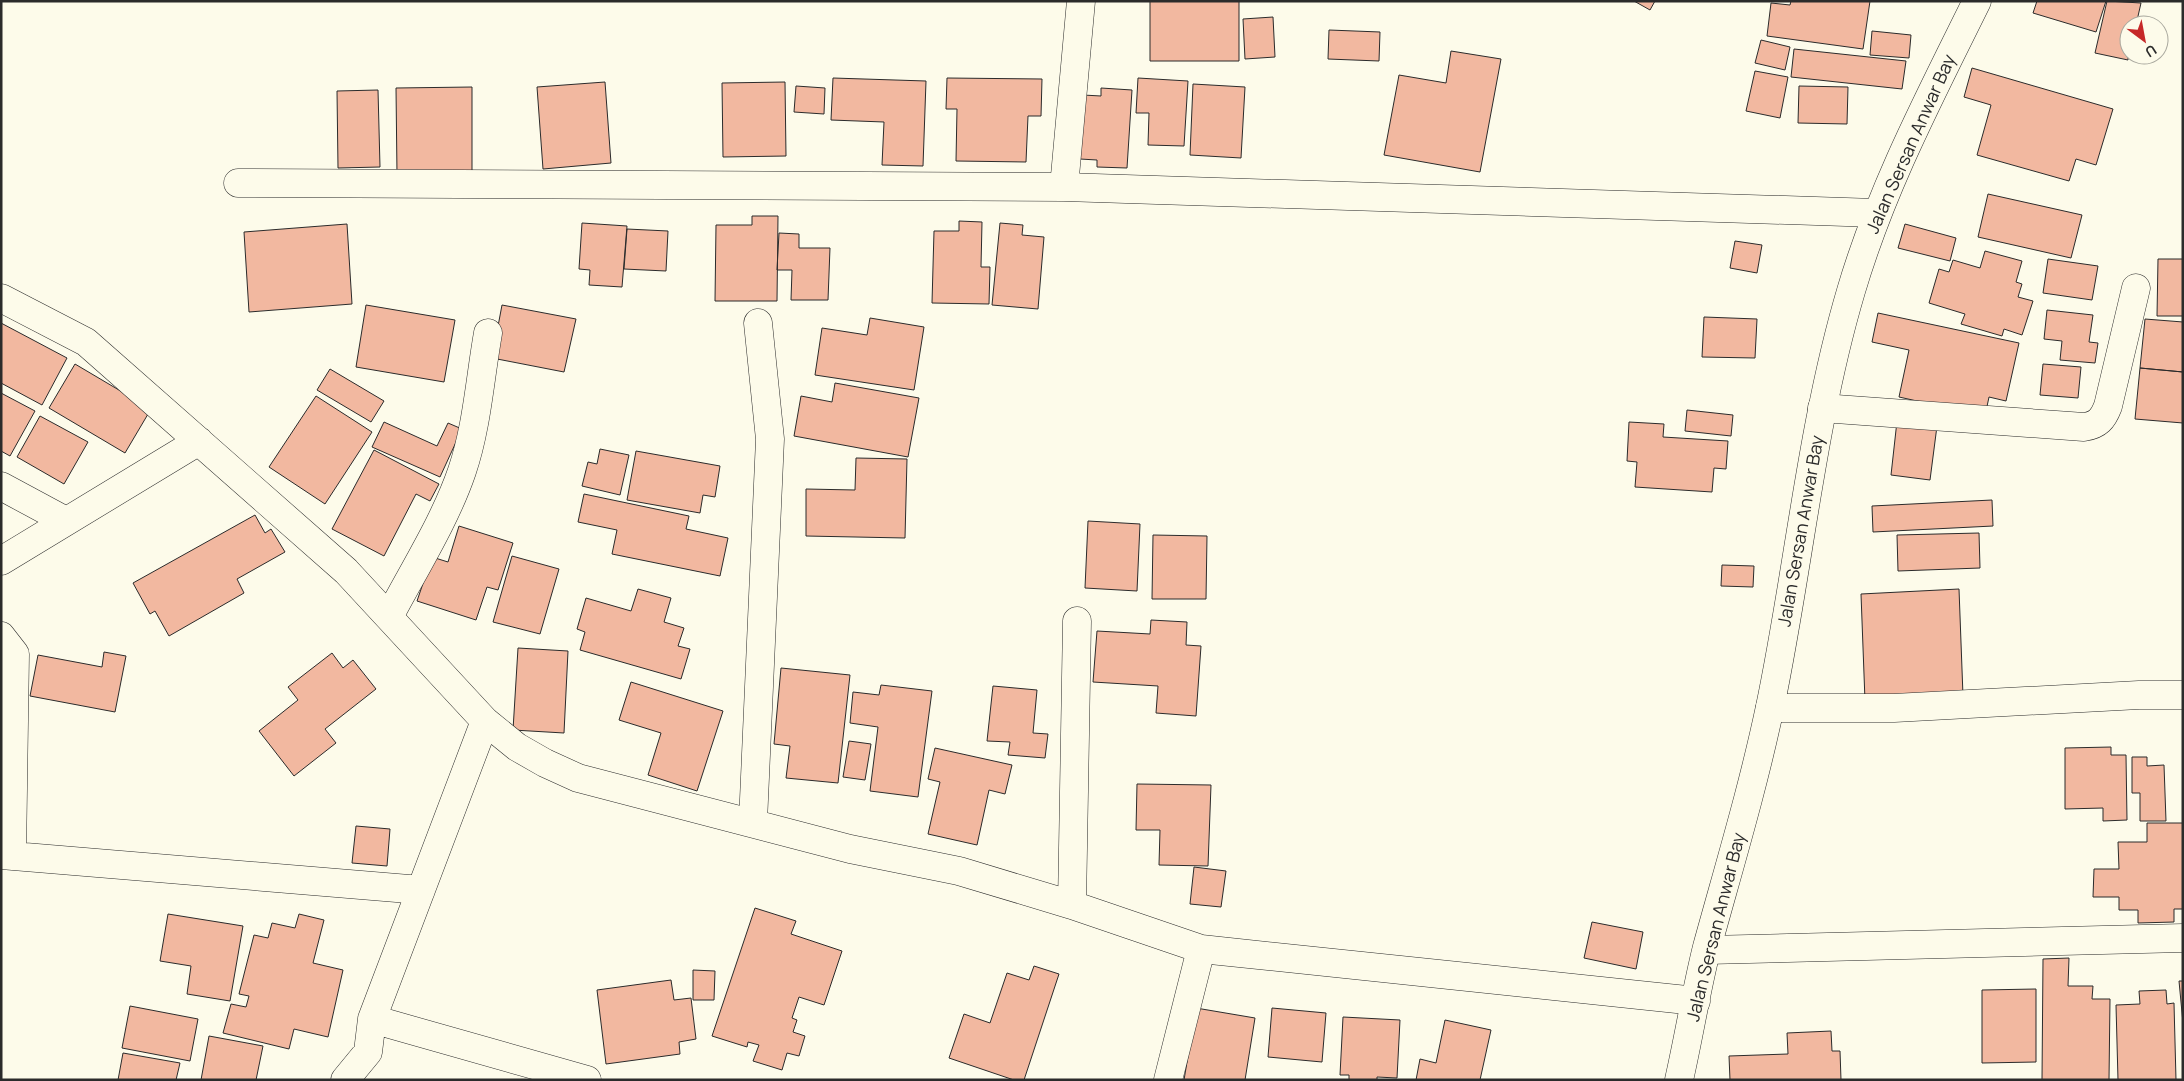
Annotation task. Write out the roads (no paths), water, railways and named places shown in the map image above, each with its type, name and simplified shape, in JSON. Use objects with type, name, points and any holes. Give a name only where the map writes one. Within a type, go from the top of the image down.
[{"type":"street","points":[[1064,187],[1081,1]]},
{"type":"street","name":"Jalan Sersan Anwar Bay","points":[[1679,1080],[1707,950],[1743,824],[1770,708],[1796,569],[1822,408],[1849,298],[1876,213],[1977,1]]},
{"type":"street","points":[[238,183],[1064,187],[1876,213]]},
{"type":"street","points":[[1822,408],[2084,427],[2094,426],[2104,416],[2108,406],[2136,288]]},
{"type":"street","points":[[1,298],[86,342],[346,571],[485,721],[517,747],[578,778],[656,800],[753,822],[850,849],[959,871],[1072,905],[1201,949],[1696,1001]]},
{"type":"street","points":[[753,822],[770,439],[758,323]]},
{"type":"street","points":[[389,617],[462,472],[469,449],[488,332]]},
{"type":"street","points":[[1,561],[200,442]]},
{"type":"street","points":[[1,486],[66,521]]},
{"type":"street","points":[[1072,905],[1077,621]]},
{"type":"street","points":[[1,636],[15,654],[7,856],[421,890]]},
{"type":"street","points":[[1770,708],[1894,708],[2183,695]]},
{"type":"street","points":[[345,1080],[368,1052],[372,1020],[485,721]]},
{"type":"street","points":[[1707,950],[2183,938]]},
{"type":"street","points":[[1168,1080],[1201,949]]},
{"type":"street","points":[[372,1020],[587,1080]]}]
